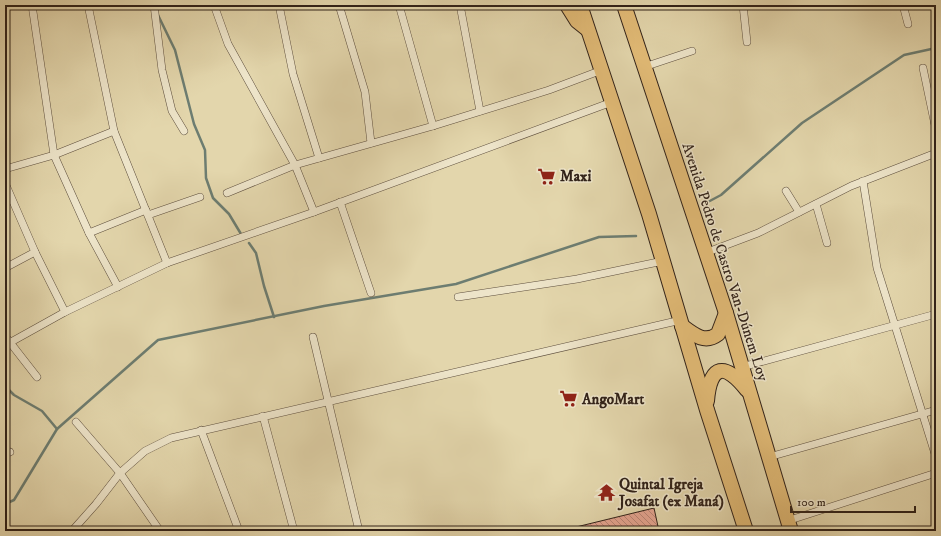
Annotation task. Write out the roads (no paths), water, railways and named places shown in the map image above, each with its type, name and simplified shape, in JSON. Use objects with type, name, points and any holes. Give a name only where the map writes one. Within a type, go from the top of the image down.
[{"type":"highway","points":[[567,5],[577,21],[588,30]]},
{"type":"highway","points":[[580,5],[649,214],[707,410],[746,531]]},
{"type":"highway","name":"Avenida Pedro de Castro Van-Dúnem Loy","points":[[624,5],[726,313],[789,526]]},
{"type":"highway","points":[[682,324],[698,337],[709,339],[718,334],[726,313]]},
{"type":"highway","points":[[707,410],[709,385],[718,372],[723,371],[731,373],[750,393]]},
{"type":"street","points":[[32,5],[54,155],[118,287]]},
{"type":"street","points":[[88,5],[114,131],[167,263]]},
{"type":"street","points":[[154,5],[162,70],[172,111],[184,130]]},
{"type":"street","points":[[214,5],[228,44],[295,165],[314,212]]},
{"type":"street","points":[[279,5],[293,74],[319,158]]},
{"type":"street","points":[[339,5],[365,92],[371,143]]},
{"type":"street","points":[[399,5],[433,126]]},
{"type":"street","points":[[460,5],[480,111]]},
{"type":"street","points":[[743,5],[747,42]]},
{"type":"street","points":[[903,5],[908,24]]},
{"type":"street","points":[[644,67],[692,51]]},
{"type":"street","points":[[922,68],[936,130]]},
{"type":"street","points":[[227,193],[295,165],[433,126],[549,90],[602,70]]},
{"type":"street","points":[[11,342],[65,312],[167,263],[314,212],[612,102]]},
{"type":"street","points":[[5,169],[54,155],[114,131]]},
{"type":"street","points":[[705,253],[758,233],[863,181],[936,153]]},
{"type":"street","points":[[863,181],[877,268],[886,302],[896,326],[936,457]]},
{"type":"street","points":[[5,183],[35,252],[65,312]]},
{"type":"street","points":[[786,191],[799,212]]},
{"type":"street","points":[[90,232],[200,197]]},
{"type":"street","points":[[340,202],[371,293]]},
{"type":"street","points":[[816,204],[827,243]]},
{"type":"street","points":[[5,268],[35,252]]},
{"type":"street","points":[[458,297],[577,279],[663,261]]},
{"type":"street","points":[[742,367],[936,314]]},
{"type":"street","points":[[72,531],[96,504],[120,473],[154,446],[171,438],[329,400],[682,324]]},
{"type":"street","points":[[5,336],[37,377]]},
{"type":"street","points":[[313,337],[359,531]]},
{"type":"street","points":[[768,458],[936,410]]},
{"type":"street","points":[[263,416],[294,531]]},
{"type":"street","points":[[76,422],[120,473],[160,531]]},
{"type":"street","points":[[201,430],[239,531]]},
{"type":"street","points":[[789,526],[936,473]]},
{"type":"waterway","points":[[143,5],[154,10]]},
{"type":"waterway","points":[[157,13],[175,50],[194,124],[205,150],[206,178],[213,198],[229,214],[241,234]]},
{"type":"waterway","points":[[706,203],[721,195],[802,123],[904,55],[936,48]]},
{"type":"waterway","points":[[5,504],[14,500],[57,429],[158,340],[324,306],[456,284],[599,237],[636,236]]},
{"type":"waterway","points":[[249,243],[256,253],[264,286],[274,317]]},
{"type":"waterway","points":[[5,386],[14,395],[42,411],[57,429]]},
{"type":"place","name":"Maxi","points":[[547,176]]},
{"type":"place","name":"AngoMart","points":[[569,399]]},
{"type":"place","name":"Quintal Igreja Josafat (ex Maná)","points":[[606,493]]}]
